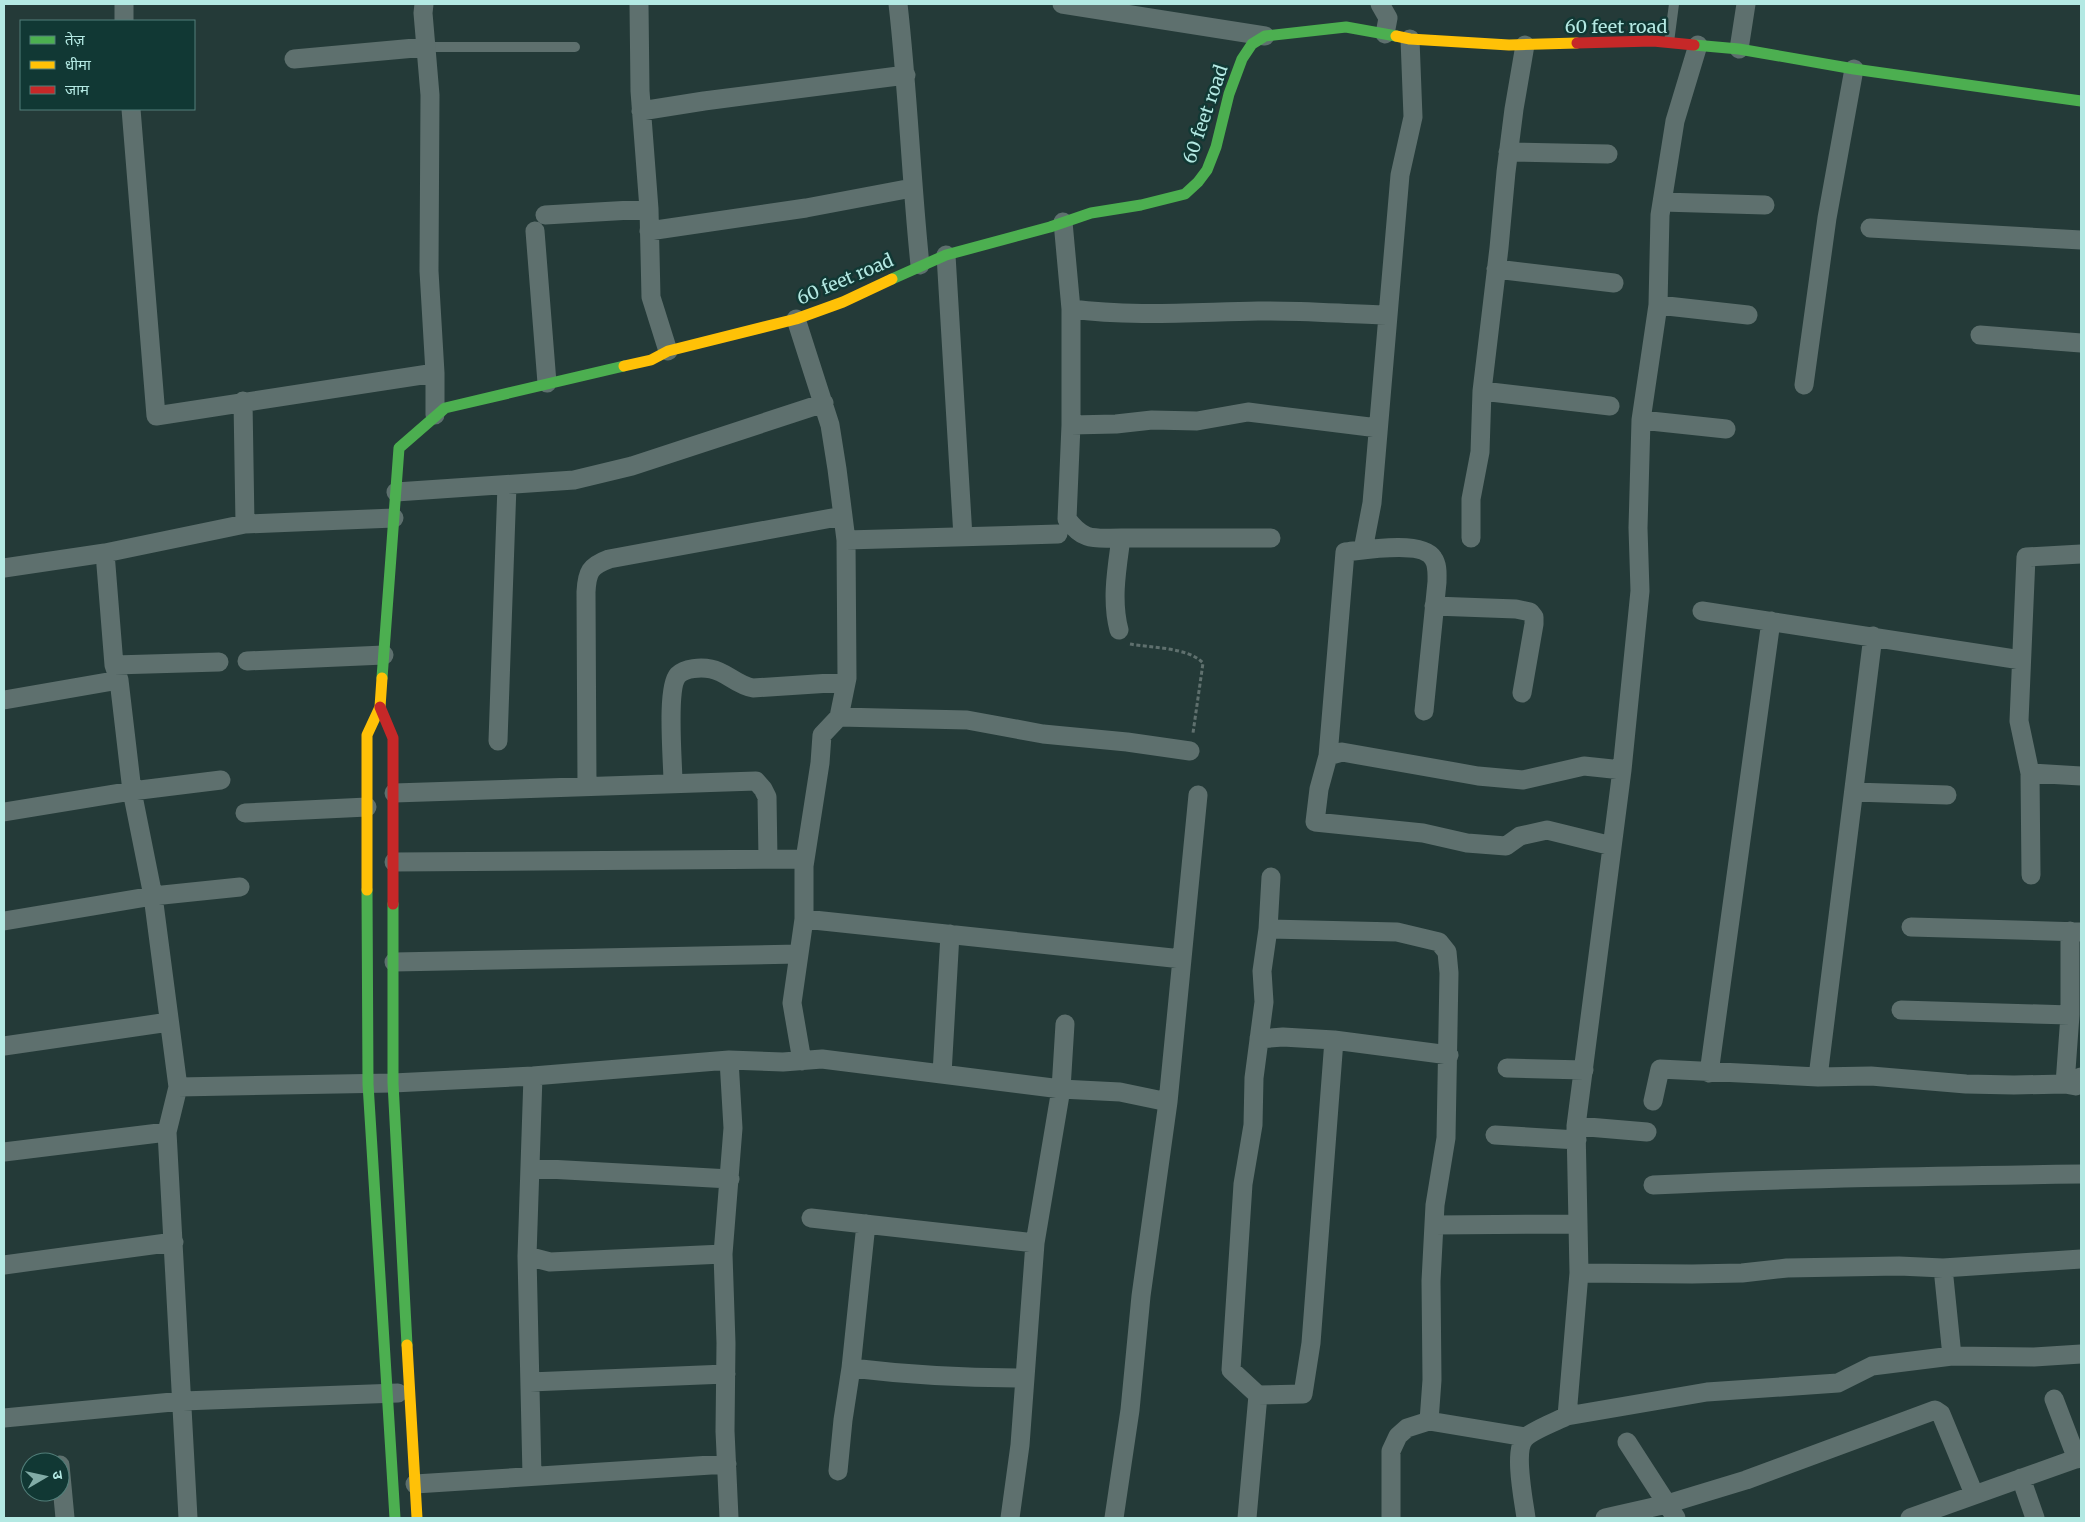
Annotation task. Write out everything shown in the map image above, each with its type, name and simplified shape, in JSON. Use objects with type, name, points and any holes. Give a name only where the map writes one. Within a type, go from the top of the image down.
[{"type":"street","points":[[124,4],[124,20]]},
{"type":"street","points":[[424,4],[423,13],[430,95],[429,271],[435,373],[434,414]]},
{"type":"street","points":[[639,4],[641,111],[649,209],[651,297],[668,351]]},
{"type":"street","points":[[898,4],[906,75],[912,188],[920,265]]},
{"type":"street","points":[[1062,4],[1157,11],[1264,36]]},
{"type":"street","points":[[1380,4],[1388,18],[1385,34]]},
{"type":"street","points":[[1739,48],[1746,4]]},
{"type":"street","name":"60 feet road","points":[[396,492],[399,448],[434,414],[445,408],[651,360],[668,351],[796,319],[843,302],[920,265],[946,255],[1091,213],[1142,205],[1185,194],[1207,170],[1216,147],[1229,94],[1242,59],[1252,44],[1264,36],[1346,27],[1410,39],[1525,45],[1669,42],[1739,48],[1854,69],[2081,101]]},
{"type":"street","points":[[1363,550],[1372,503],[1400,175],[1413,117],[1410,39]]},
{"type":"street","points":[[1471,538],[1471,499],[1480,452],[1482,391],[1508,152],[1525,45]]},
{"type":"street","points":[[1567,1416],[1579,1272],[1576,1133],[1622,770],[1640,590],[1638,528],[1641,420],[1658,305],[1662,202],[1675,121],[1698,45]]},
{"type":"street","points":[[294,59],[426,47]]},
{"type":"street","points":[[1804,385],[1826,218],[1854,69]]},
{"type":"street","points":[[641,111],[704,100],[906,75]]},
{"type":"street","points":[[131,110],[156,416],[243,401],[435,373]]},
{"type":"street","points":[[1508,152],[1608,154]]},
{"type":"street","points":[[649,231],[806,208],[912,188]]},
{"type":"street","points":[[1662,202],[1765,205]]},
{"type":"street","points":[[545,215],[649,209]]},
{"type":"street","points":[[1063,222],[1071,309],[1071,426],[1067,519],[1076,531],[1087,538],[1271,538]]},
{"type":"street","points":[[1870,228],[2081,240]]},
{"type":"street","points":[[535,231],[547,383]]},
{"type":"street","points":[[946,255],[963,537]]},
{"type":"street","points":[[1496,269],[1614,283]]},
{"type":"street","points":[[1658,305],[1748,315]]},
{"type":"street","points":[[1071,309],[1100,313],[1260,311],[1388,315]]},
{"type":"street","points":[[796,319],[830,425],[838,469],[846,540],[846,682],[839,717],[822,735],[820,763],[805,859],[804,919],[792,1003],[802,1061]]},
{"type":"street","points":[[1980,335],[2081,343]]},
{"type":"street","points":[[1482,391],[1610,406]]},
{"type":"street","points":[[243,401],[245,524]]},
{"type":"street","points":[[395,1518],[368,1084],[367,807],[368,734],[380,707],[396,492],[574,480],[632,466],[824,403]]},
{"type":"street","points":[[1071,426],[1152,420],[1197,421],[1248,412],[1378,428]]},
{"type":"street","points":[[1641,420],[1726,429]]},
{"type":"street","points":[[498,741],[507,485]]},
{"type":"street","points":[[587,787],[586,580],[590,570],[596,564],[609,559],[843,516]]},
{"type":"street","points":[[4,568],[104,553],[245,524],[394,518]]},
{"type":"street","points":[[846,540],[1058,534]]},
{"type":"street","points":[[1119,630],[1115,615],[1116,571],[1121,538]]},
{"type":"street","points":[[1424,711],[1434,606],[1436,567],[1433,558],[1424,551],[1410,548],[1345,552],[1328,756],[1319,789],[1316,822],[1423,833],[1467,843],[1506,846],[1520,836],[1547,830],[1612,846]]},
{"type":"street","points":[[104,553],[132,791],[154,896],[178,1087],[167,1132],[188,1518]]},
{"type":"street","points":[[2031,875],[2030,773],[2019,721],[2026,556],[2081,554]]},
{"type":"street","points":[[1434,606],[1516,608],[1530,612],[1534,617],[1534,624],[1522,693]]},
{"type":"street","points":[[1702,610],[2022,660]]},
{"type":"street","points":[[1709,1073],[1771,621]]},
{"type":"street","points":[[1818,1077],[1873,636]]},
{"type":"street","points":[[247,661],[384,656]]},
{"type":"street","points":[[4,700],[117,673],[219,662]]},
{"type":"street","points":[[673,783],[671,698],[673,683],[678,675],[685,670],[709,668],[722,672],[743,686],[752,688],[846,682]]},
{"type":"street","points":[[380,707],[394,738],[393,1084],[417,1518]]},
{"type":"street","points":[[839,717],[967,720],[1043,734],[1127,742],[1190,752]]},
{"type":"street","points":[[1328,756],[1334,753],[1350,752],[1478,776],[1523,780],[1584,766],[1622,770]]},
{"type":"street","points":[[2030,773],[2081,776]]},
{"type":"street","points":[[4,812],[132,791],[221,780]]},
{"type":"street","points":[[394,793],[756,781],[767,797],[768,859]]},
{"type":"street","points":[[1854,792],[1947,795]]},
{"type":"street","points":[[1114,1518],[1130,1410],[1141,1296],[1168,1102],[1198,795]]},
{"type":"street","points":[[245,813],[367,807]]},
{"type":"street","points":[[394,862],[805,859]]},
{"type":"street","points":[[1271,877],[1268,929],[1262,971],[1264,1002],[1254,1078],[1253,1124],[1243,1184],[1231,1370],[1258,1395],[1303,1394],[1311,1343],[1334,1040]]},
{"type":"street","points":[[4,921],[154,896],[240,887]]},
{"type":"street","points":[[804,919],[1182,959]]},
{"type":"street","points":[[1653,1102],[1660,1069],[1709,1073],[1818,1077],[1870,1076],[1966,1084],[2004,1085],[2076,1082],[2070,1015],[2076,932],[1911,926]]},
{"type":"street","points":[[1268,929],[1397,932],[1439,942],[1447,952],[1449,973],[1449,1055],[1446,1138],[1435,1205],[1432,1281],[1432,1380],[1429,1421]]},
{"type":"street","points":[[942,1074],[950,934]]},
{"type":"street","points":[[394,962],[799,954]]},
{"type":"street","points":[[1902,1010],[2070,1015]]},
{"type":"street","points":[[4,1046],[169,1022]]},
{"type":"street","points":[[1010,1518],[1020,1445],[1035,1243],[1061,1088],[1065,1024]]},
{"type":"street","points":[[1259,1039],[1283,1036],[1334,1040],[1449,1055]]},
{"type":"street","points":[[178,1087],[393,1084],[533,1076],[729,1060],[802,1061],[822,1059],[1061,1088],[1120,1092],[1168,1102]]},
{"type":"street","points":[[729,1060],[733,1128],[723,1254],[729,1518]]},
{"type":"street","points":[[1507,1068],[1584,1070]]},
{"type":"street","points":[[532,1476],[527,1256],[533,1076]]},
{"type":"street","points":[[4,1152],[167,1132]]},
{"type":"street","points":[[1496,1135],[1647,1132]]},
{"type":"street","points":[[530,1168],[730,1180]]},
{"type":"street","points":[[1653,1185],[1812,1178],[2081,1174]]},
{"type":"street","points":[[811,1218],[1035,1243]]},
{"type":"street","points":[[838,1471],[866,1224]]},
{"type":"street","points":[[1434,1225],[1577,1224]]},
{"type":"street","points":[[4,1265],[174,1242]]},
{"type":"street","points":[[527,1256],[550,1262],[723,1254]]},
{"type":"street","points":[[1579,1272],[1692,1274],[1742,1273],[1796,1268],[1899,1266],[1943,1268],[2081,1259]]},
{"type":"street","points":[[1943,1268],[1952,1356]]},
{"type":"street","points":[[1526,1518],[1520,1472],[1520,1446],[1525,1437],[1567,1416],[1707,1392],[1838,1383],[1872,1366],[1952,1356],[2034,1357],[2081,1354]]},
{"type":"street","points":[[851,1368],[896,1374],[972,1378],[1025,1378]]},
{"type":"street","points":[[530,1382],[726,1374]]},
{"type":"street","points":[[4,1418],[183,1401],[409,1392]]},
{"type":"street","points":[[1247,1518],[1258,1395]]},
{"type":"street","points":[[1910,1518],[2079,1458],[2054,1400]]},
{"type":"street","points":[[1605,1518],[1672,1511],[1746,1480],[1935,1410],[1941,1414],[1974,1494]]},
{"type":"street","points":[[1391,1518],[1391,1451],[1398,1436],[1407,1428],[1429,1421],[1525,1437]]},
{"type":"street","points":[[1627,1442],[1672,1511]]},
{"type":"street","points":[[415,1484],[727,1464]]},
{"type":"street","points":[[2022,1478],[2034,1518]]},
{"type":"street","points":[[63,1502],[65,1518]]},
{"type":"lane","points":[[1669,42],[1674,4]]},
{"type":"lane","points":[[426,47],[575,47]]},
{"type":"path","points":[[1119,630],[1129,644],[1188,652],[1203,663],[1190,752]]},
{"type":"traffic: fast","points":[[892,279],[946,255],[1050,227],[1091,213],[1141,205],[1185,194],[1207,170],[1216,147],[1229,94],[1242,59],[1252,44],[1265,36],[1346,27],[1396,36]]},
{"type":"traffic: fast","points":[[1694,45],[1739,49],[1854,69],[2081,101]]},
{"type":"traffic: fast","points":[[382,678],[399,448],[445,408],[624,366]]},
{"type":"traffic: fast","points":[[367,890],[368,1084],[395,1518]]},
{"type":"traffic: fast","points":[[393,904],[393,1083],[407,1345]]},
{"type":"traffic: slow","points":[[1396,36],[1410,39],[1509,45],[1577,43]]},
{"type":"traffic: slow","points":[[624,366],[651,360],[668,351],[796,319],[843,302],[892,279]]},
{"type":"traffic: slow","points":[[367,890],[367,735],[380,707],[382,678]]},
{"type":"traffic: slow","points":[[407,1345],[417,1518]]},
{"type":"traffic: jam","points":[[1577,43],[1653,41],[1694,45]]},
{"type":"traffic: jam","points":[[380,707],[393,738],[393,904]]}]
